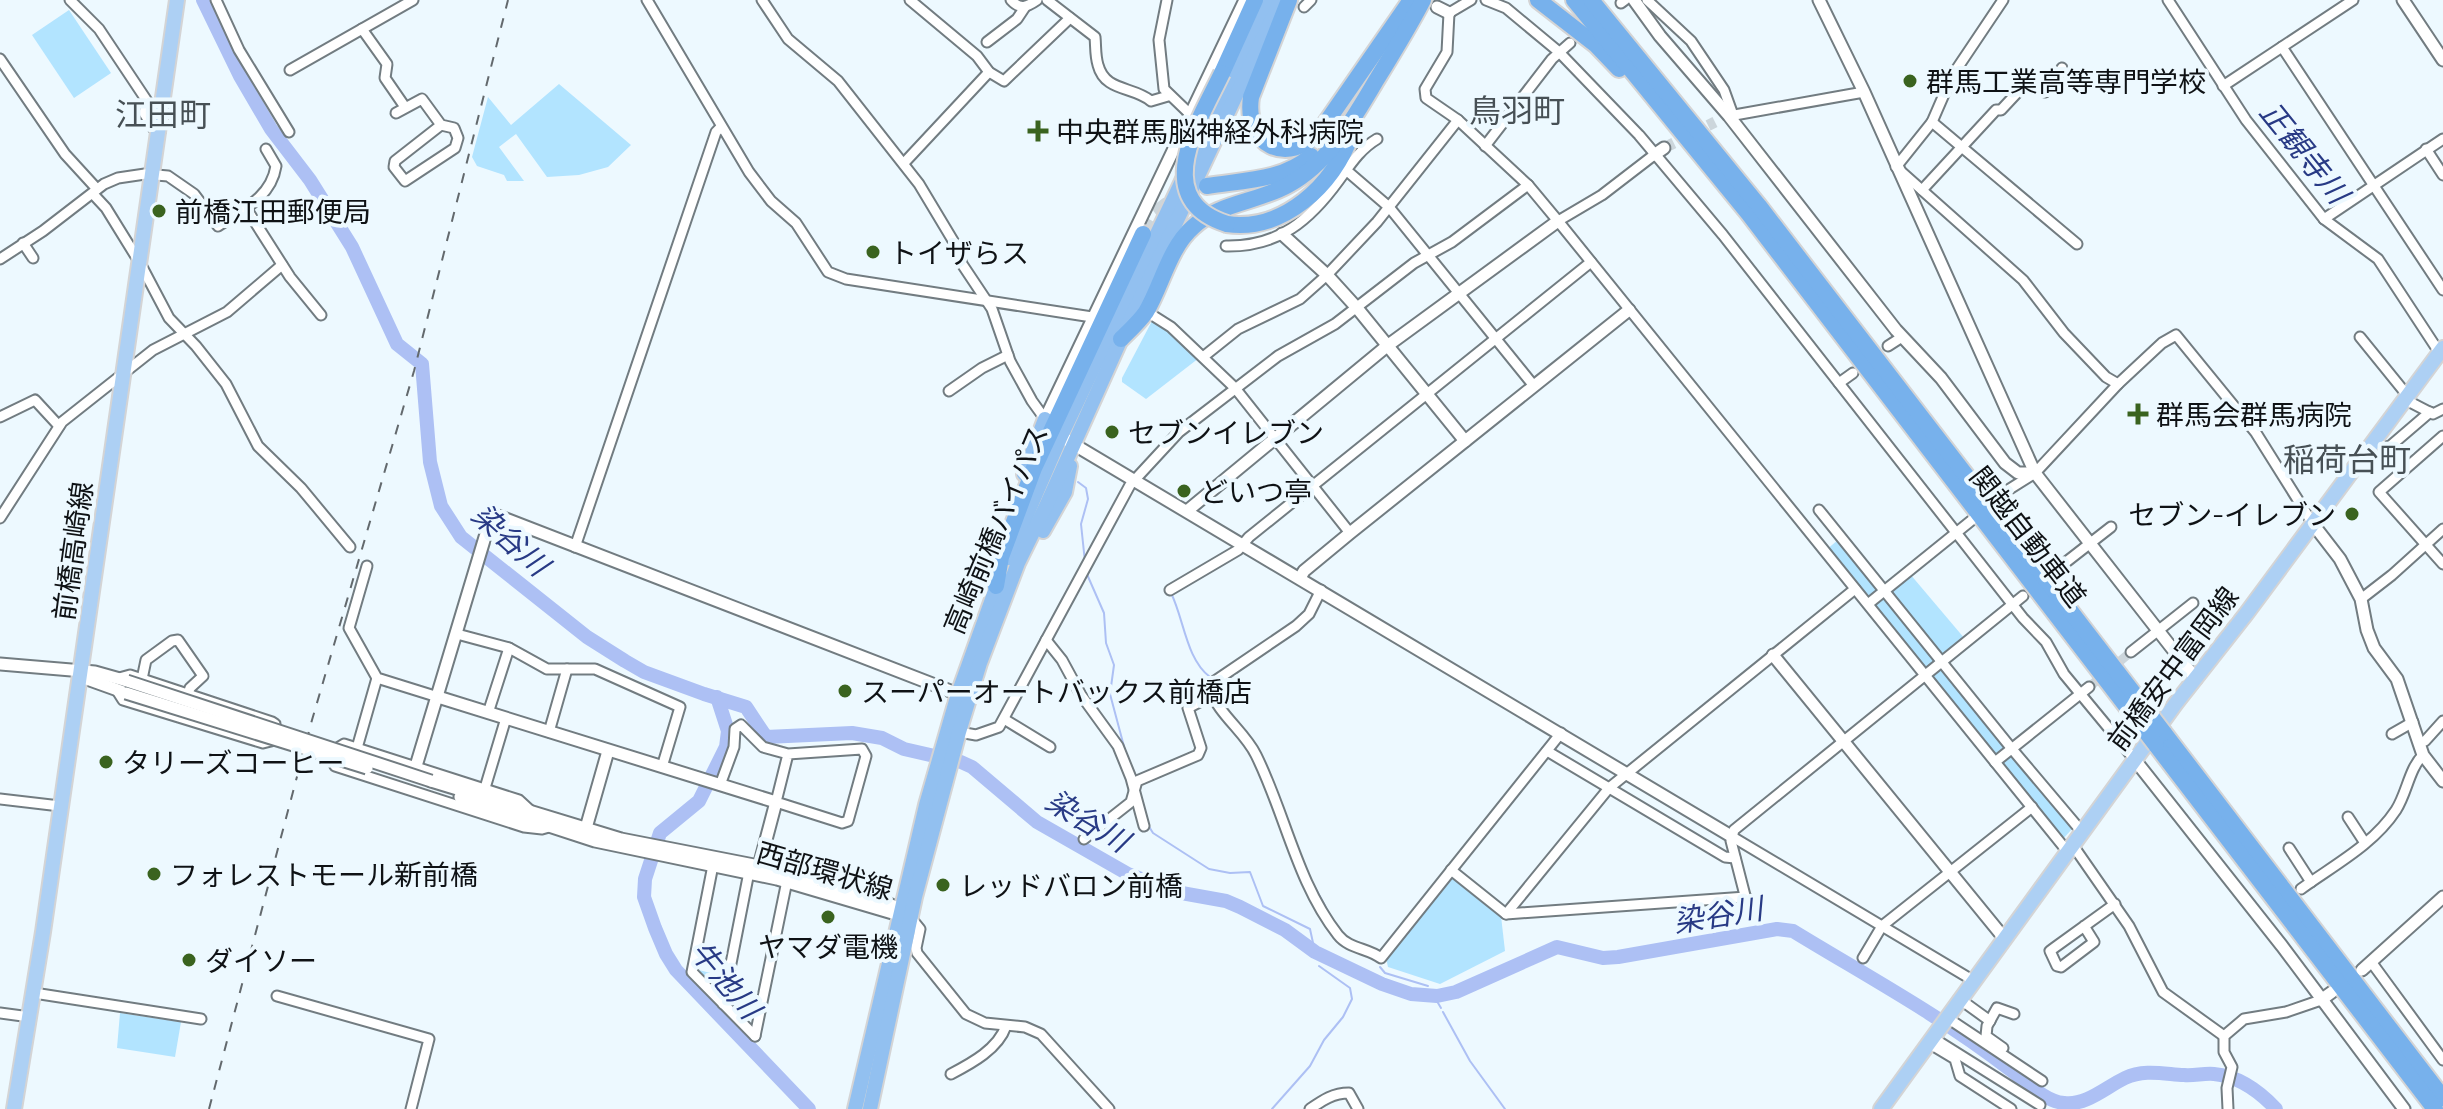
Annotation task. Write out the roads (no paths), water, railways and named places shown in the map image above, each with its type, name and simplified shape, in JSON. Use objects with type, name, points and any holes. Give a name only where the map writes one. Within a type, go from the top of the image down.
[{"type":"highway","points":[[1255,0],[1190,142],[1184,171],[1187,187],[1196,203],[1209,216],[1227,224],[1259,223],[1282,215],[1304,202],[1335,165],[1347,144],[1358,110]]},
{"type":"highway","name":"高崎前橋バイパス","points":[[977,636],[984,596],[1053,427],[1268,0]]},
{"type":"highway","name":"高崎前橋バイパス","points":[[948,748],[959,732],[980,663],[1018,563],[1281,0]]},
{"type":"highway","points":[[1391,26],[1403,0]]},
{"type":"highway","points":[[1301,2],[1251,97],[1249,116],[1252,127],[1263,141],[1275,148],[1297,148],[1315,137],[1411,0]]},
{"type":"highway","points":[[1538,0],[1596,45],[1748,213]]},
{"type":"highway","name":"関越自動車道","points":[[1574,0],[1748,213],[2147,722]]},
{"type":"highway","name":"関越自動車道","points":[[1591,0],[1768,218],[2435,1109]]},
{"type":"highway","points":[[1121,339],[1147,310],[1178,245],[1195,225],[1213,213],[1264,197],[1297,180],[1329,152],[1402,40],[1432,2]]},
{"type":"highway","points":[[1207,186],[1276,176],[1298,166],[1327,139],[1343,101]]},
{"type":"highway","points":[[996,586],[1001,557],[1053,427],[1143,234]]},
{"type":"highway","name":"高崎前橋バイパス","points":[[855,1109],[948,748],[958,694],[996,586]]},
{"type":"highway","name":"関越自動車道","points":[[2160,739],[2443,1098]]},
{"type":"highway","name":"高崎前橋バイパス","points":[[870,1109],[903,914]]},
{"type":"main road","name":"前橋高崎線","points":[[14,1109],[34,993],[177,0]]},
{"type":"main road","name":"前橋安中富岡線","points":[[1933,1039],[2135,760],[2372,441],[2442,353]]},
{"type":"main road","points":[[1881,1109],[1933,1039]]},
{"type":"street","points":[[70,0],[99,29],[147,101],[144,113],[154,129],[160,132]]},
{"type":"street","points":[[216,0],[239,50],[289,132]]},
{"type":"street","points":[[290,70],[413,0]]},
{"type":"street","points":[[647,0],[757,183],[771,201],[796,223],[832,275],[1092,317]]},
{"type":"street","points":[[910,0],[977,56],[989,72],[1006,81],[1070,18]]},
{"type":"street","points":[[1011,0],[1017,7],[1025,7]]},
{"type":"street","points":[[987,42],[1037,0]]},
{"type":"street","points":[[1047,0],[1095,37],[1098,68],[1104,79],[1120,88],[1144,95],[1151,101],[1168,96]]},
{"type":"street","points":[[1167,0],[1159,40],[1164,89],[1192,116]]},
{"type":"street","points":[[1053,427],[1092,317],[1192,116],[1245,0]]},
{"type":"street","points":[[1449,13],[1471,0]]},
{"type":"street","points":[[1486,0],[1506,8],[1559,52],[1659,151],[2046,642],[2064,674],[2085,690],[2135,760],[2404,1109]]},
{"type":"street","points":[[1634,0],[1660,36],[1731,116],[1902,337],[1941,378],[2009,468],[2018,473],[2035,473]]},
{"type":"street","points":[[1647,0],[1691,41],[1724,90],[1731,116]]},
{"type":"street","points":[[1819,0],[1864,92],[2035,473],[2196,679]]},
{"type":"street","points":[[1896,167],[1932,122],[1952,76],[2003,0]]},
{"type":"street","points":[[2168,0],[2246,120],[2324,219],[2378,259],[2442,353]]},
{"type":"street","points":[[2223,86],[2353,0]]},
{"type":"street","points":[[2403,0],[2443,60]]},
{"type":"street","points":[[767,2],[788,39],[838,81],[904,163],[997,319],[1008,355],[1032,401],[1072,451],[1134,480],[1187,511],[1974,981]]},
{"type":"street","points":[[1432,2],[1449,13]]},
{"type":"street","points":[[1449,13],[1447,52],[1424,93],[1426,98],[1458,120],[1528,185],[1995,762],[2115,904],[2163,992],[2224,1036]]},
{"type":"street","points":[[362,29],[387,64],[384,75],[400,110],[422,99],[441,125],[454,128],[458,138],[455,148],[405,181],[393,163],[441,125]]},
{"type":"street","points":[[1485,146],[1559,52],[1570,43]]},
{"type":"street","points":[[2282,47],[2443,290]]},
{"type":"street","points":[[0,59],[106,208],[140,263],[163,310],[226,384],[258,446],[311,499],[350,547]]},
{"type":"street","points":[[1922,190],[2029,80],[2045,92],[2062,68]]},
{"type":"street","points":[[904,163],[989,72]]},
{"type":"street","points":[[1715,122],[1731,116],[1864,92]]},
{"type":"street","points":[[1203,357],[1238,329],[1295,302],[1327,275],[1389,207],[1458,120]]},
{"type":"street","points":[[1932,122],[2077,244]]},
{"type":"street","points":[[575,547],[716,132],[721,127]]},
{"type":"street","points":[[1226,246],[1291,230],[1314,212],[1364,148],[1377,139]]},
{"type":"street","points":[[2324,219],[2443,139]]},
{"type":"street","points":[[0,259],[118,178],[154,174],[168,176],[194,194],[218,226],[266,193],[276,166],[266,149]]},
{"type":"street","points":[[2426,149],[2443,175]]},
{"type":"street","points":[[1187,511],[1387,346],[1558,221],[1602,195],[1659,151]]},
{"type":"street","points":[[1896,167],[2023,280],[2064,333],[2106,377],[2118,384]]},
{"type":"street","points":[[1346,170],[1389,207],[1534,386]]},
{"type":"street","points":[[959,732],[974,735],[997,729],[1134,480],[1185,426],[1278,356],[1326,330],[1528,185]]},
{"type":"street","points":[[246,208],[282,265],[321,315]]},
{"type":"street","points":[[1282,234],[1327,275],[1357,308],[1465,441]]},
{"type":"street","points":[[23,243],[33,258]]},
{"type":"street","points":[[1170,590],[1221,561],[1243,544],[1591,262]]},
{"type":"street","points":[[0,518],[59,426],[168,341],[186,335],[227,312],[282,265]]},
{"type":"street","points":[[1300,578],[1304,571],[1350,533],[1629,310]]},
{"type":"street","points":[[1152,315],[1171,327],[1235,388],[1350,533]]},
{"type":"street","points":[[2008,490],[2035,473],[2118,384],[2162,343],[2176,335],[2256,433],[2313,524],[2340,559],[2361,599],[2374,648],[2392,668],[2421,749],[2443,781]]},
{"type":"street","points":[[1888,346],[1902,337]]},
{"type":"street","points":[[2360,337],[2406,397],[2439,412]]},
{"type":"street","points":[[949,391],[982,368],[1008,355]]},
{"type":"street","points":[[1839,383],[1853,373]]},
{"type":"street","points":[[0,417],[35,400],[59,426]]},
{"type":"street","points":[[2372,441],[2388,448],[2439,412]]},
{"type":"street","points":[[2443,436],[2379,492],[2443,564]]},
{"type":"street","points":[[1819,510],[2082,832]]},
{"type":"street","points":[[416,766],[485,537],[491,520],[498,516],[958,694]]},
{"type":"street","points":[[1868,604],[1972,520]]},
{"type":"street","points":[[2061,566],[2111,527]]},
{"type":"street","points":[[2361,599],[2443,529]]},
{"type":"street","points":[[367,566],[349,628],[377,678],[608,751],[776,802],[846,822],[866,753],[862,749],[848,748],[788,754],[763,747],[744,726],[739,726],[735,729],[734,747],[718,784]]},
{"type":"street","points":[[1506,914],[1609,788],[1855,589]]},
{"type":"street","points":[[1084,839],[1131,802],[1137,781],[1198,755],[1201,748],[1188,708],[1207,698],[1215,681],[1296,626],[1309,614],[1321,590]]},
{"type":"street","points":[[1749,911],[1735,858],[1731,836],[1734,830],[2023,596]]},
{"type":"street","points":[[2131,652],[2193,603]]},
{"type":"street","points":[[457,634],[509,648],[547,669],[595,669],[680,707],[662,767]]},
{"type":"street","points":[[142,679],[146,660],[178,640],[203,676],[188,694]]},
{"type":"street","points":[[1046,640],[1118,746],[1134,787],[1144,826]]},
{"type":"street","points":[[488,713],[509,648]]},
{"type":"street","points":[[1773,655],[2004,938]]},
{"type":"street","points":[[0,664],[95,672],[122,685],[430,784],[549,827],[585,834]]},
{"type":"street","points":[[549,732],[567,669]]},
{"type":"street","points":[[127,674],[272,722],[275,727],[271,741],[263,743],[123,700],[122,685],[127,674]]},
{"type":"street","points":[[357,748],[377,678]]},
{"type":"street","points":[[1210,689],[1215,701],[1255,752],[1312,891],[1337,934],[1346,943],[1381,958],[1561,733]]},
{"type":"street","points":[[1995,762],[2085,690]]},
{"type":"street","points":[[485,788],[506,718]]},
{"type":"street","points":[[1004,719],[1050,747]]},
{"type":"street","points":[[2301,889],[2378,833],[2406,793],[2425,741],[2443,721]]},
{"type":"street","points":[[2392,734],[2413,722]]},
{"type":"street","points":[[532,812],[519,800],[357,748],[340,745],[334,765],[524,827],[549,827]]},
{"type":"street","points":[[585,834],[608,751]]},
{"type":"street","points":[[1547,751],[1725,857],[1735,858]]},
{"type":"street","points":[[723,1004],[755,871],[788,754]]},
{"type":"street","points":[[430,784],[532,812],[585,834]]},
{"type":"street","points":[[0,799],[60,806]]},
{"type":"street","points":[[1863,958],[1882,926],[2032,807]]},
{"type":"street","points":[[2348,817],[2365,843]]},
{"type":"street","name":"西部環状線","points":[[585,834],[643,849],[788,877],[903,914]]},
{"type":"street","points":[[2289,848],[2311,882]]},
{"type":"street","points":[[714,861],[692,972],[755,1036],[788,877]]},
{"type":"street","points":[[1451,870],[1506,914],[1746,897]]},
{"type":"street","points":[[2443,897],[2367,966],[2443,1060]]},
{"type":"street","points":[[2084,926],[2094,942],[2061,967],[2057,966],[2050,951],[2084,926],[2115,904]]},
{"type":"street","points":[[2261,920],[2271,911]]},
{"type":"street","points":[[903,914],[920,929],[917,953],[963,1011],[980,1022],[1025,1027],[1041,1034],[1109,1109]]},
{"type":"street","points":[[2228,1109],[2227,1088],[2232,1071],[2224,1052],[2224,1036],[2244,1019],[2286,1012],[2321,1000],[2332,992]]},
{"type":"street","points":[[34,993],[201,1019]]},
{"type":"street","points":[[277,996],[429,1039],[411,1109]]},
{"type":"street","points":[[1961,1000],[1990,1021]]},
{"type":"street","points":[[2003,1048],[1986,1036],[1990,1021],[1997,1008],[2014,1014]]},
{"type":"street","points":[[0,1013],[30,1017]]},
{"type":"street","points":[[1948,1020],[2042,1081]]},
{"type":"street","points":[[951,1074],[988,1051],[1006,1026]]},
{"type":"street","points":[[1933,1039],[1961,1053],[2040,1105]]},
{"type":"street","points":[[1933,1039],[1954,1058],[1962,1077],[2011,1109]]},
{"type":"street","points":[[1310,1109],[1334,1094],[1349,1093],[1358,1109]]},
{"type":"waterway","name":"染谷川","points":[[203,0],[240,76],[271,129],[310,180],[352,247],[397,344],[422,364],[430,462],[441,506],[461,537],[587,637],[644,672],[746,707],[766,737],[852,733],[882,738],[904,749],[961,762],[972,767],[1037,822],[1128,874],[1176,892],[1226,901],[1285,930],[1315,952],[1382,984],[1411,994],[1437,996],[1456,992],[1557,947],[1603,958],[1618,957],[1777,929],[1793,931],[1930,1013],[2041,1094],[2056,1101],[2080,1102],[2139,1074],[2210,1074],[2240,1081],[2276,1109]]},
{"type":"waterway","name":"正観寺川","points":[[2258,128],[2281,158]]},
{"type":"waterway","name":"正観寺川","points":[[2406,293],[2440,345]]},
{"type":"waterway","points":[[1078,482],[1086,488],[1088,499],[1081,524],[1085,562]]},
{"type":"waterway","points":[[1086,572],[1104,613],[1106,643],[1114,665],[1110,694],[1126,754]]},
{"type":"waterway","points":[[1171,593],[1196,660],[1210,677]]},
{"type":"waterway","name":"牛池川","points":[[717,697],[728,731],[726,747],[699,801],[660,833],[645,879],[644,897],[666,954],[676,970],[809,1109]]},
{"type":"waterway","points":[[1223,704],[1239,724]]},
{"type":"waterway","points":[[1148,825],[1153,833],[1209,869],[1230,873],[1250,872],[1263,906],[1310,929],[1315,952]]},
{"type":"waterway","points":[[1312,882],[1330,915]]},
{"type":"waterway","points":[[1272,1109],[1310,1066],[1352,999],[1350,988],[1319,966]]},
{"type":"waterway","points":[[1380,967],[1385,973],[1428,986]]},
{"type":"waterway","name":"染谷川","points":[[1431,991],[1441,1008]]},
{"type":"waterway","points":[[1443,1012],[1470,1061],[1505,1109]]},
{"type":"tunnel","points":[[1664,148],[1715,122]]},
{"type":"tunnel","points":[[1143,234],[1154,215],[1179,196]]},
{"type":"tunnel","points":[[1989,506],[2008,490]]},
{"type":"tunnel","points":[[2023,596],[2061,566]]},
{"type":"tunnel","points":[[2089,687],[2131,652]]},
{"type":"railway","points":[[209,1109],[312,720],[414,371],[508,0]]},
{"type":"place","name":"群馬工業高等専門学校","points":[[1910,81]]},
{"type":"place","name":"中央群馬脳神経外科病院","points":[[1038,131]]},
{"type":"place","name":"前橋江田郵便局","points":[[159,211]]},
{"type":"place","name":"トイザらス","points":[[873,252]]},
{"type":"place","name":"群馬会群馬病院","points":[[2138,414]]},
{"type":"place","name":"セブンイレブン","points":[[1112,432]]},
{"type":"place","name":"どいつ亭","points":[[1184,491]]},
{"type":"place","name":"セブン-イレブン","points":[[2352,514]]},
{"type":"place","name":"スーパーオートバックス前橋店","points":[[845,691]]},
{"type":"place","name":"タリーズコーヒー","points":[[106,762]]},
{"type":"place","name":"フォレストモール新前橋","points":[[154,874]]},
{"type":"place","name":"レッドバロン前橋","points":[[943,885]]},
{"type":"place","name":"ヤマダ電機","points":[[828,917]]},
{"type":"place","name":"ダイソー","points":[[189,960]]},
{"type":"district","name":"鳥羽町","points":[[1517,110]]},
{"type":"district","name":"江田町","points":[[163,114]]},
{"type":"district","name":"稲荷台町","points":[[2347,459]]}]
